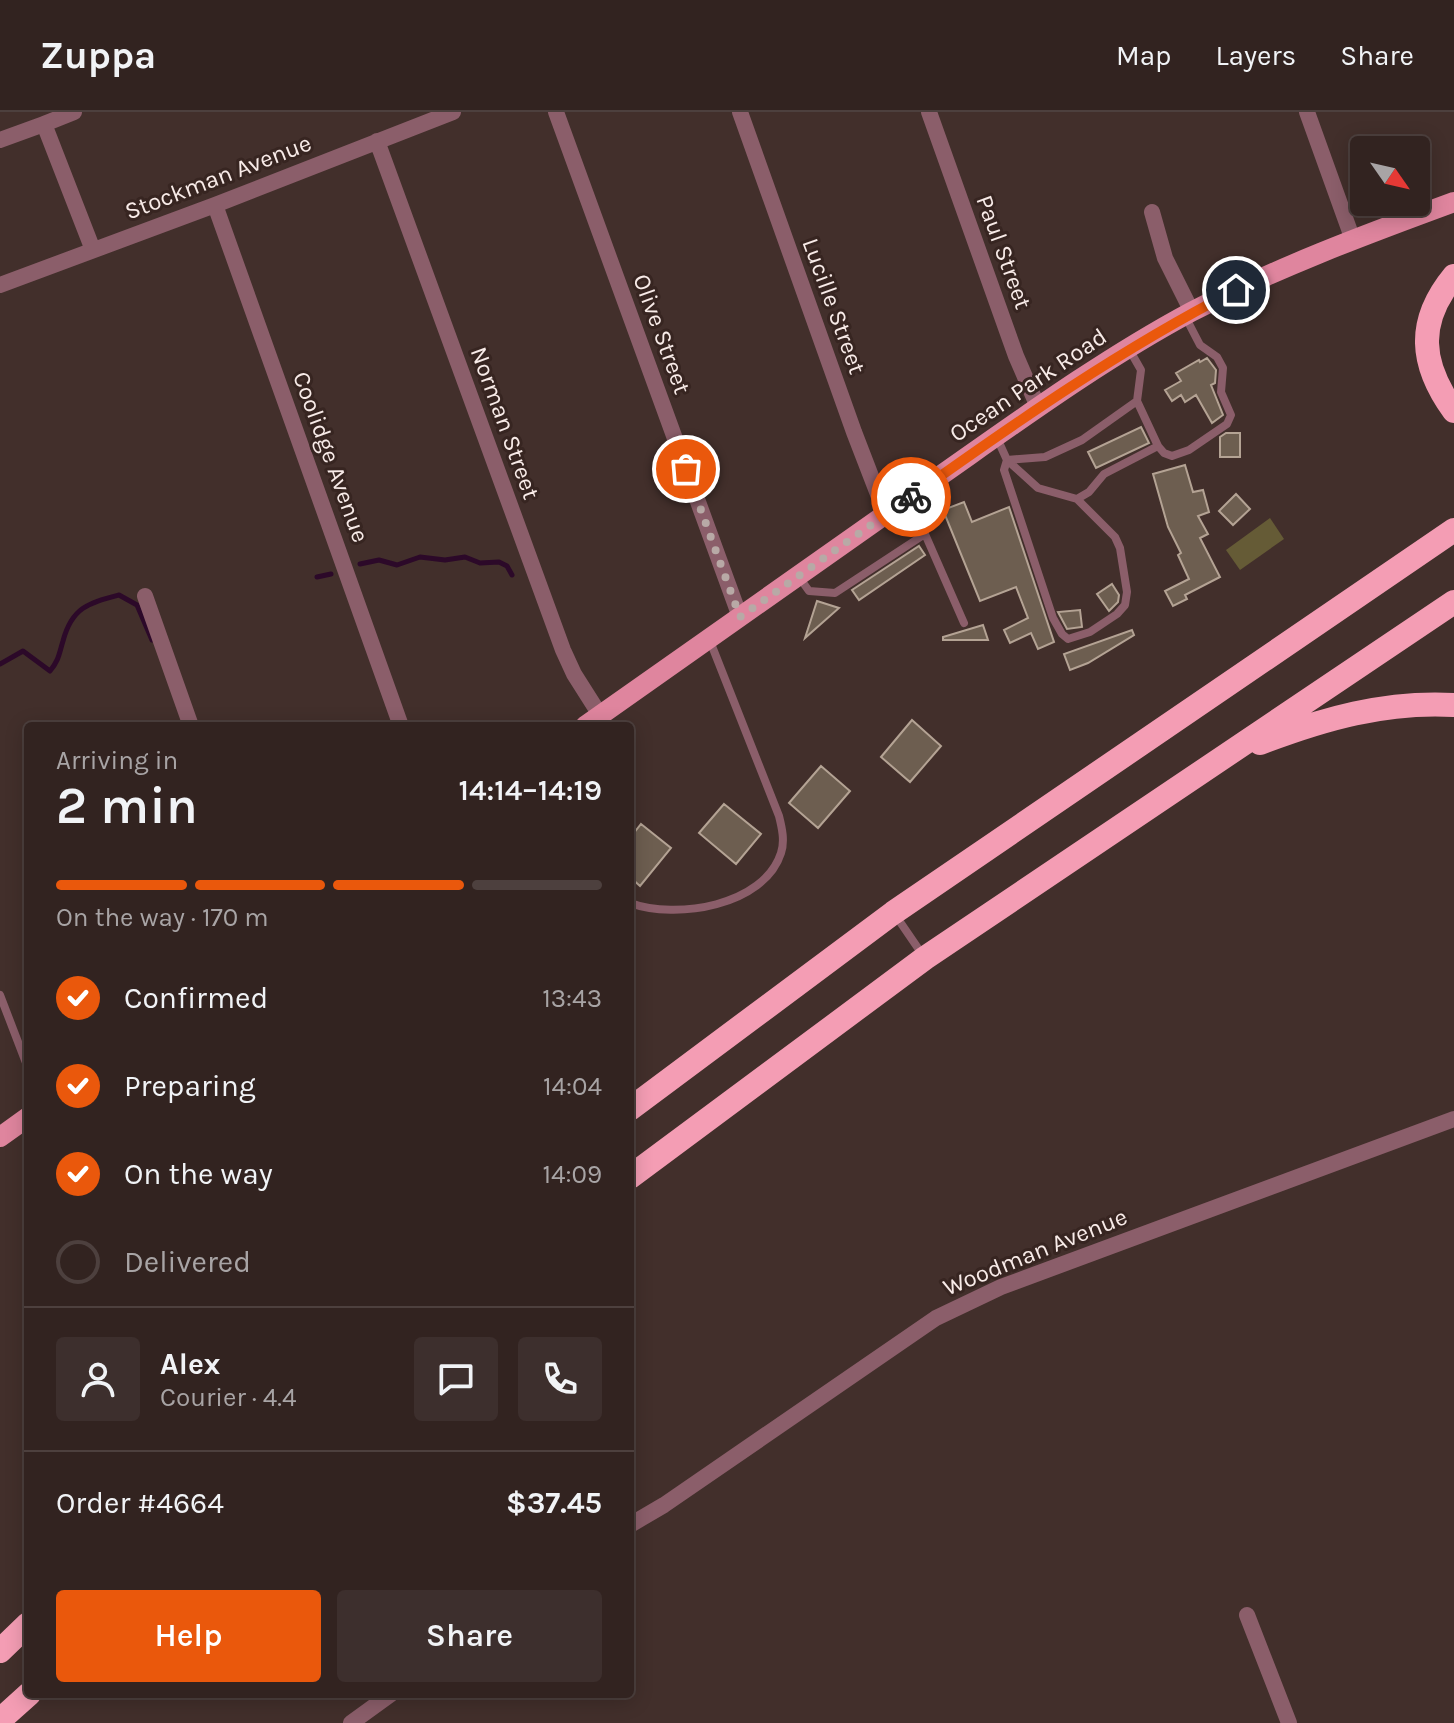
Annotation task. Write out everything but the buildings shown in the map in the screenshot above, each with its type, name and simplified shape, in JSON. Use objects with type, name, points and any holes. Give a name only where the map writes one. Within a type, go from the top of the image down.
[{"type":"highway","points":[[1454,276],[1437,301],[1427,340],[1429,361],[1437,386],[1454,411]]},
{"type":"highway","points":[[634,1106],[893,913],[1454,530]]},
{"type":"highway","points":[[634,1174],[925,958],[1454,602]]},
{"type":"highway","points":[[1220,758],[1337,716],[1383,707],[1454,705]]},
{"type":"highway","points":[[0,1651],[24,1628]]},
{"type":"highway","points":[[0,1720],[25,1698]]},
{"type":"main road","name":"Ocean Park Road","points":[[592,721],[1038,407],[1129,348],[1188,314],[1268,275],[1454,202]]},
{"type":"main road","points":[[0,1137],[24,1120]]},
{"type":"street","points":[[0,140],[74,112]]},
{"type":"street","name":"Stockman Avenue","points":[[0,285],[453,112]]},
{"type":"street","name":"Olive Street","points":[[556,112],[740,617]]},
{"type":"street","name":"Lucille Street","points":[[740,112],[886,515]]},
{"type":"street","name":"Paul Street","points":[[929,112],[1016,356],[1038,407]]},
{"type":"street","points":[[1307,112],[1353,240]]},
{"type":"street","points":[[44,124],[93,250]]},
{"type":"street","name":"Norman Street","points":[[377,141],[563,650],[592,721]]},
{"type":"street","name":"Coolidge Avenue","points":[[215,205],[400,722]]},
{"type":"street","points":[[1152,212],[1165,258],[1188,314]]},
{"type":"street","points":[[145,596],[190,722]]},
{"type":"street","name":"Woodman Avenue","points":[[634,1523],[936,1318],[960,1305],[1016,1281],[1454,1119]]},
{"type":"street","points":[[1247,1615],[1289,1723]]},
{"type":"street","points":[[351,1723],[385,1698]]},
{"type":"lane","points":[[1129,348],[1141,370],[1137,401],[1158,446],[1168,455],[1178,455],[1224,426],[1231,415],[1221,392],[1223,368],[1217,357],[1200,345],[1188,314]]},
{"type":"lane","points":[[1007,460],[1045,457],[1082,440],[1137,401]]},
{"type":"lane","points":[[997,437],[1007,460],[1038,488],[1077,499],[1115,537],[1120,548],[1127,592],[1125,605],[1090,632],[1068,639],[1053,618],[1012,501],[1004,470],[1007,460]]},
{"type":"lane","points":[[1077,499],[1089,492],[1104,474],[1158,446]]},
{"type":"lane","points":[[905,501],[925,534],[964,623]]},
{"type":"lane","points":[[798,576],[809,591],[828,595],[835,593],[925,534]]},
{"type":"lane","points":[[634,904],[652,909],[682,910],[721,904],[755,886],[775,866],[781,854],[783,843],[779,816],[709,639]]},
{"type":"lane","points":[[893,913],[925,958]]},
{"type":"lane","points":[[0,995],[24,1058]]},
{"type":"shaded area","points":[[1270,518],[1284,539],[1240,570],[1226,550]]},
{"type":"waterway","points":[[360,564],[379,560],[397,565],[420,557],[445,560],[465,557],[480,563],[499,562],[507,566],[512,575]]},
{"type":"waterway","points":[[317,577],[331,574]]},
{"type":"waterway","points":[[0,664],[23,651],[50,671],[71,621],[77,614],[90,604],[119,595],[137,605],[152,640]]},
{"type":"way so far","points":[[686,469],[740,617],[911,497]]},
{"type":"route","points":[[911,497],[1086,375],[1163,328],[1236,290]]}]
